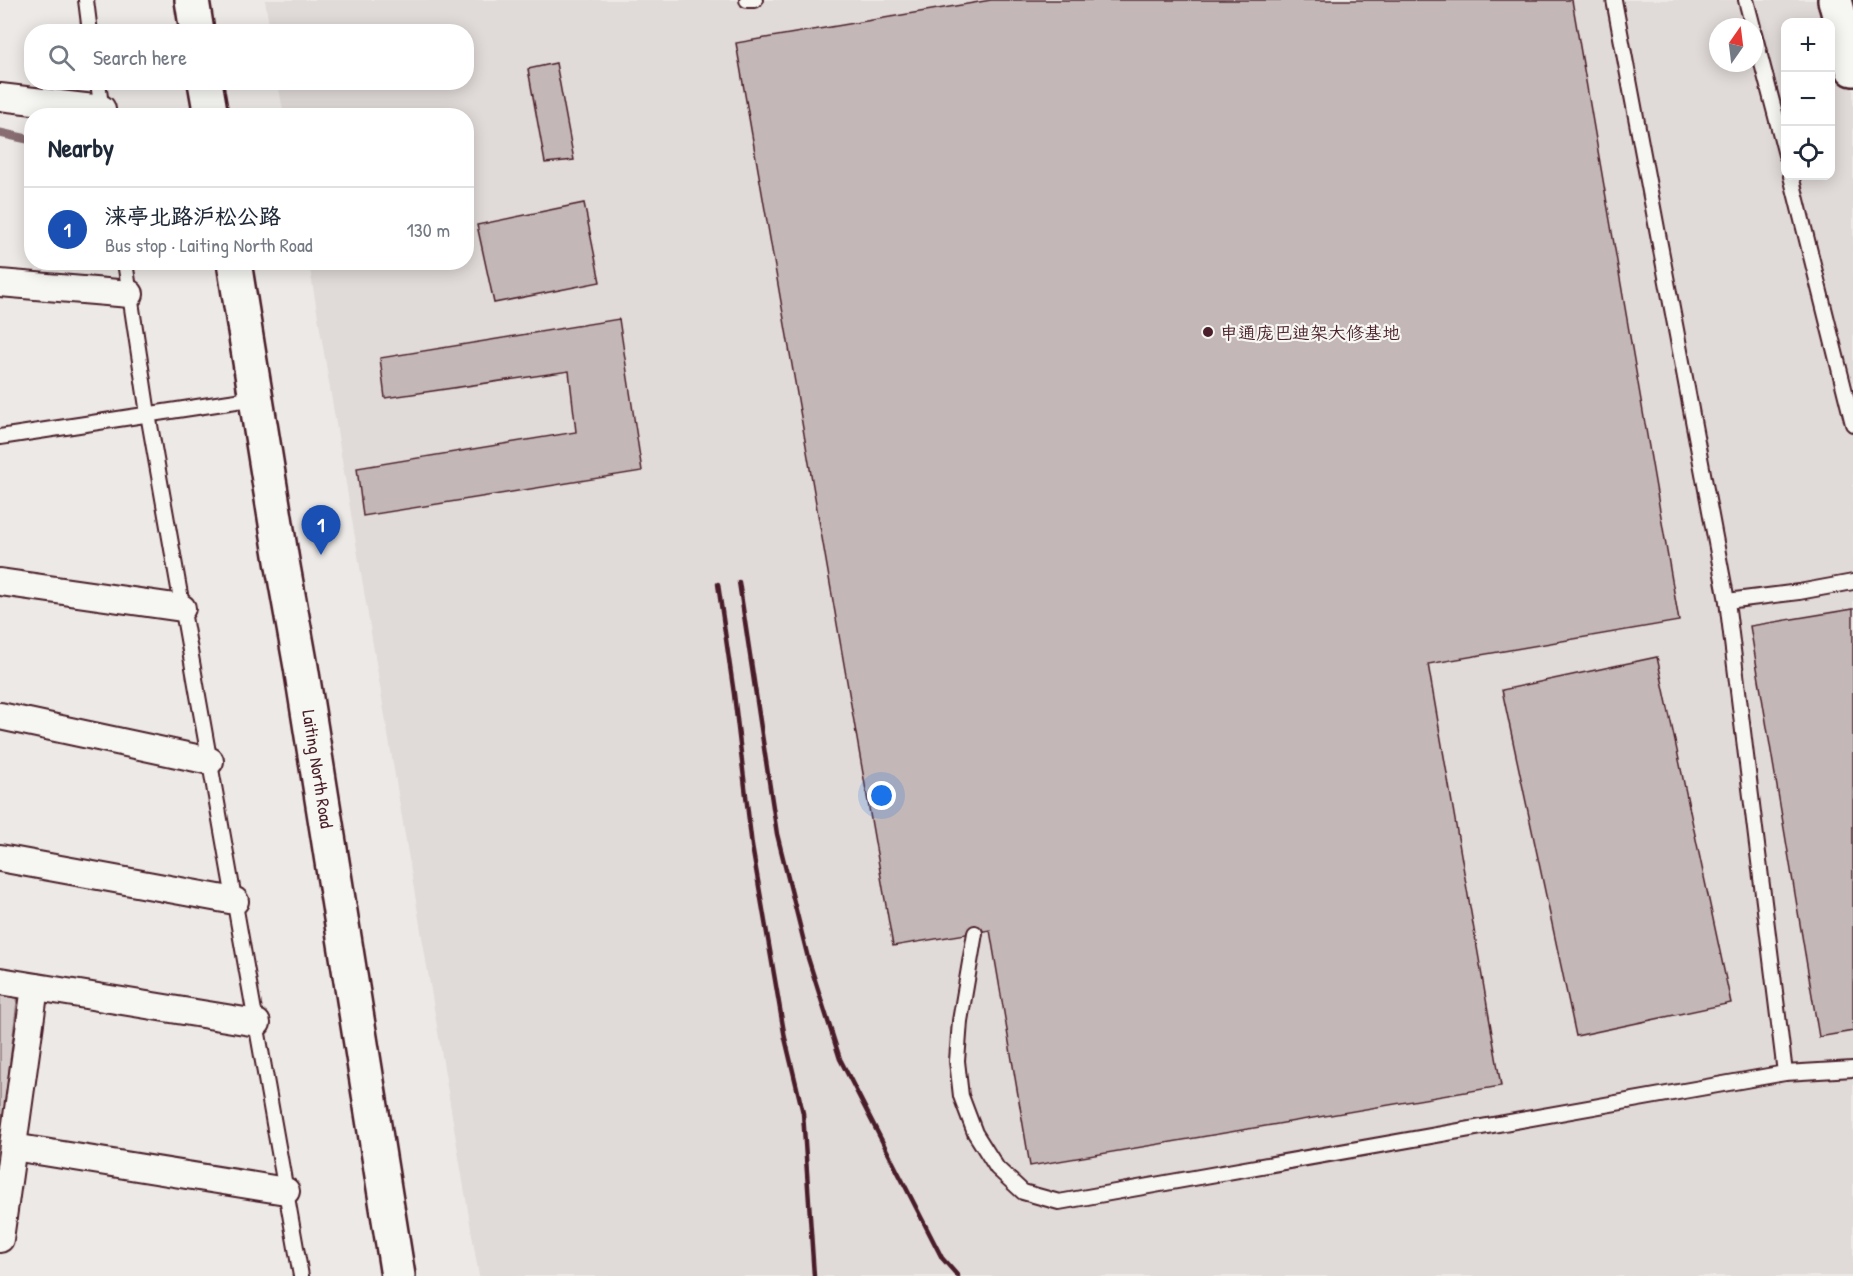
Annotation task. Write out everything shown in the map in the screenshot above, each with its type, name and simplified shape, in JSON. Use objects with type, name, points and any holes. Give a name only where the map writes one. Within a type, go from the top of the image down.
[{"type":"main road","points":[[192,0],[196,24]]},
{"type":"main road","points":[[1835,0],[1853,69]]},
{"type":"main road","points":[[206,90],[210,108]]},
{"type":"main road","name":"Laiting North Road","points":[[235,270],[398,1276]]},
{"type":"street","points":[[0,97],[75,108]]},
{"type":"street","points":[[0,283],[130,294]]},
{"type":"street","points":[[0,582],[182,608]]},
{"type":"street","points":[[0,716],[210,761]]},
{"type":"street","points":[[0,858],[235,901]]},
{"type":"street","points":[[0,981],[257,1023]]},
{"type":"street","points":[[0,1239],[36,987]]},
{"type":"street","points":[[13,1147],[286,1191]]},
{"type":"lane","points":[[86,0],[89,24]]},
{"type":"lane","points":[[747,0],[755,0]]},
{"type":"lane","points":[[1614,0],[1727,601],[1785,1073]]},
{"type":"lane","points":[[1746,0],[1750,18]]},
{"type":"lane","points":[[1763,68],[1781,139]]},
{"type":"lane","points":[[99,90],[101,108]]},
{"type":"lane","points":[[1792,180],[1853,424]]},
{"type":"lane","points":[[126,270],[148,414],[301,1276]]},
{"type":"lane","points":[[0,437],[256,398]]},
{"type":"lane","points":[[1727,601],[1799,592],[1853,582]]},
{"type":"lane","points":[[975,933],[960,1021],[957,1060],[961,1096],[975,1133],[997,1168],[1023,1192],[1059,1202],[1785,1073],[1853,1069]]},
{"type":"shaded area","points":[[265,0],[1832,0],[1853,85],[1853,1276],[479,1276],[310,270],[474,270],[474,108],[283,108],[279,90],[474,90],[474,24],[269,24]]},
{"type":"shaded area","points":[[0,992],[18,994],[0,1148]]},
{"type":"building","name":"申通庞巴迪架大修基地","points":[[991,0],[1572,0],[1679,621],[1428,664],[1501,1086],[1030,1166],[990,930],[893,946],[736,43]]},
{"type":"building","points":[[556,63],[574,160],[545,163],[528,69]]},
{"type":"building","points":[[584,203],[600,282],[494,303],[477,225]]},
{"type":"building","points":[[619,319],[642,471],[363,516],[357,468],[576,432],[569,371],[385,398],[380,358]]},
{"type":"building","points":[[1853,609],[1853,1031],[1819,1037],[1750,626]]},
{"type":"building","points":[[1657,657],[1731,1003],[1576,1036],[1502,690]]},
{"type":"waterway","points":[[0,133],[24,138]]},
{"type":"railway","points":[[739,582],[777,834],[808,958],[840,1059],[942,1258],[958,1276]]},
{"type":"railway","points":[[718,584],[752,846],[785,1038],[803,1113],[814,1276]]},
{"type":"place","name":"申通庞巴迪架大修基地","points":[[1208,332]]},
{"type":"place","name":"涞亭北路沪松公路","points":[[321,555]]}]
